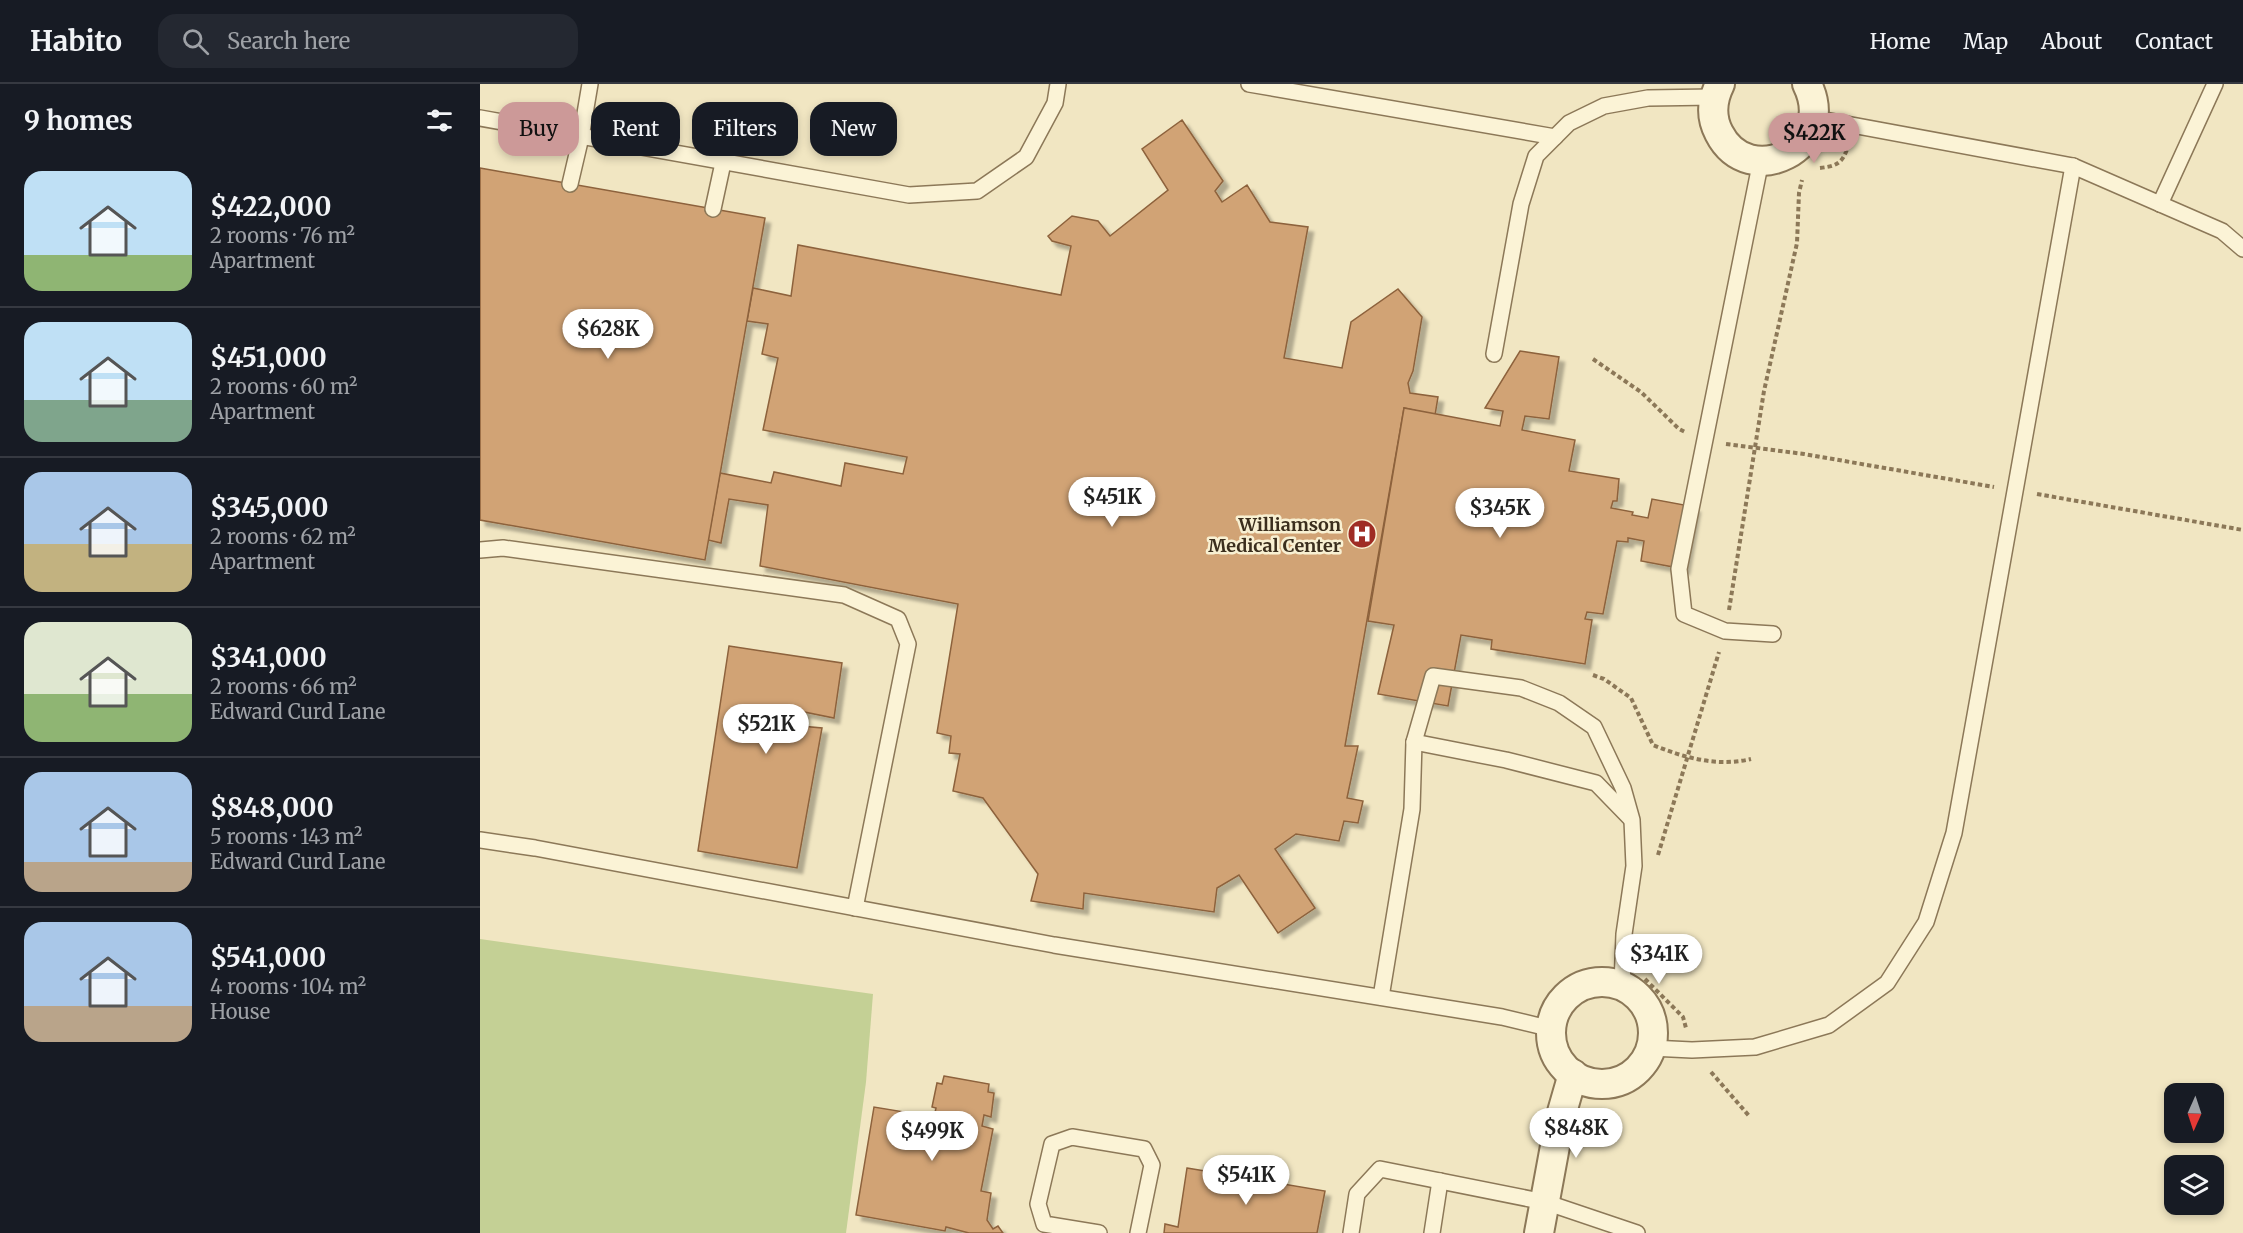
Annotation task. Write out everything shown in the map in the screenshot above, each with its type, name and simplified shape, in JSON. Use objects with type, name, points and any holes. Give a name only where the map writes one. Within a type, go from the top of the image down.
[{"type":"street","points":[[1717,90],[1713,112],[1722,140],[1746,158],[1776,159],[1790,154],[1802,144],[1810,132],[1814,118],[1813,96],[1807,84]]},
{"type":"street","points":[[1603,981],[1622,985],[1638,995],[1649,1011],[1654,1029],[1652,1048],[1642,1065],[1628,1077],[1610,1083],[1591,1083],[1573,1074],[1564,1066],[1556,1054],[1551,1029],[1557,1010],[1568,995],[1584,985],[1603,981]]},
{"type":"street","points":[[1539,1233],[1560,1119],[1573,1074]]},
{"type":"lane","points":[[570,184],[590,84]]},
{"type":"lane","points":[[480,118],[909,195],[977,191],[1026,157],[1055,103],[1058,84]]},
{"type":"lane","points":[[1249,84],[1555,137]]},
{"type":"lane","points":[[2160,204],[2215,84]]},
{"type":"lane","points":[[1494,354],[1521,204],[1536,156],[1569,123],[1604,106],[1717,90]]},
{"type":"lane","points":[[1814,118],[2073,166],[2222,231],[2243,249]]},
{"type":"lane","points":[[1761,160],[1679,569],[1684,614],[1725,631],[1773,634]]},
{"type":"lane","points":[[712,209],[723,162]]},
{"type":"lane","points":[[1652,1048],[1692,1050],[1755,1047],[1829,1025],[1887,983],[1926,922],[1954,833],[2073,166]]},
{"type":"lane","points":[[480,550],[503,548],[844,595],[898,619],[908,644],[855,908]]},
{"type":"lane","points":[[1381,997],[1412,809],[1414,742],[1433,676],[1521,688],[1559,703],[1594,727],[1623,788],[1632,820],[1634,866],[1624,934],[1622,985]]},
{"type":"lane","points":[[1414,742],[1506,760],[1596,783],[1632,820]]},
{"type":"lane","points":[[480,840],[535,848],[1054,945],[1502,1017],[1551,1029]]},
{"type":"lane","points":[[1099,1233],[1041,1228],[1038,1204],[1052,1144],[1072,1137],[1144,1149],[1152,1165],[1138,1233]]},
{"type":"lane","points":[[1351,1233],[1357,1194],[1380,1169],[1545,1202],[1637,1233]]},
{"type":"lane","points":[[1432,1233],[1440,1181]]},
{"type":"path","points":[[1593,359],[1641,392],[1678,429],[1706,441],[1804,454],[2243,530]]},
{"type":"path","points":[[1593,675],[1604,679],[1631,698],[1653,746],[1688,758],[1733,763],[1751,759]]},
{"type":"green space","points":[[480,939],[873,994],[866,1082],[846,1233],[480,1233]]},
{"type":"building","points":[[1182,120],[1223,181],[1215,191],[1222,202],[1247,185],[1270,222],[1308,227],[1284,358],[1342,368],[1351,322],[1398,289],[1422,317],[1413,371],[1408,383],[1410,393],[1438,397],[1435,415],[1404,408],[1345,746],[1358,746],[1347,798],[1363,801],[1358,823],[1344,821],[1339,841],[1296,834],[1275,849],[1315,908],[1278,933],[1239,875],[1217,888],[1214,912],[1084,893],[1083,909],[1031,901],[1038,874],[983,798],[953,791],[960,754],[949,753],[951,736],[937,733],[958,604],[760,566],[768,505],[729,499],[721,543],[708,540],[720,473],[771,483],[774,472],[841,486],[845,463],[903,474],[907,457],[763,430],[778,358],[762,354],[768,324],[747,321],[753,288],[791,296],[798,245],[1061,295],[1071,246],[1052,241],[1048,236],[1072,216],[1098,221],[1110,236],[1168,190],[1142,149]]},
{"type":"building","points":[[480,168],[765,218],[705,560],[480,520]]},
{"type":"building","points":[[1520,351],[1559,357],[1549,419],[1525,416],[1522,430],[1575,440],[1569,471],[1619,479],[1617,501],[1613,501],[1611,508],[1633,512],[1632,515],[1648,518],[1652,499],[1695,507],[1684,569],[1641,561],[1644,541],[1628,538],[1628,542],[1617,541],[1603,614],[1587,612],[1585,619],[1592,620],[1585,664],[1491,649],[1492,640],[1461,635],[1448,706],[1378,694],[1394,625],[1368,621],[1404,408],[1500,426],[1503,411],[1485,408]]},
{"type":"building","points":[[729,646],[842,663],[834,718],[804,712],[801,726],[822,728],[797,868],[698,851]]},
{"type":"building","points":[[944,1076],[989,1084],[988,1092],[994,1093],[991,1117],[984,1115],[982,1126],[993,1129],[981,1191],[991,1193],[987,1220],[993,1229],[998,1226],[1003,1233],[969,1233],[946,1227],[945,1231],[856,1215],[874,1107],[934,1117],[936,1108],[932,1107],[937,1083],[942,1084]]},
{"type":"building","points":[[1187,1168],[1325,1191],[1317,1233],[1164,1233],[1165,1224],[1178,1227]]},
{"type":"place","name":"Williamson Medical Center","points":[[1362,534]]}]
